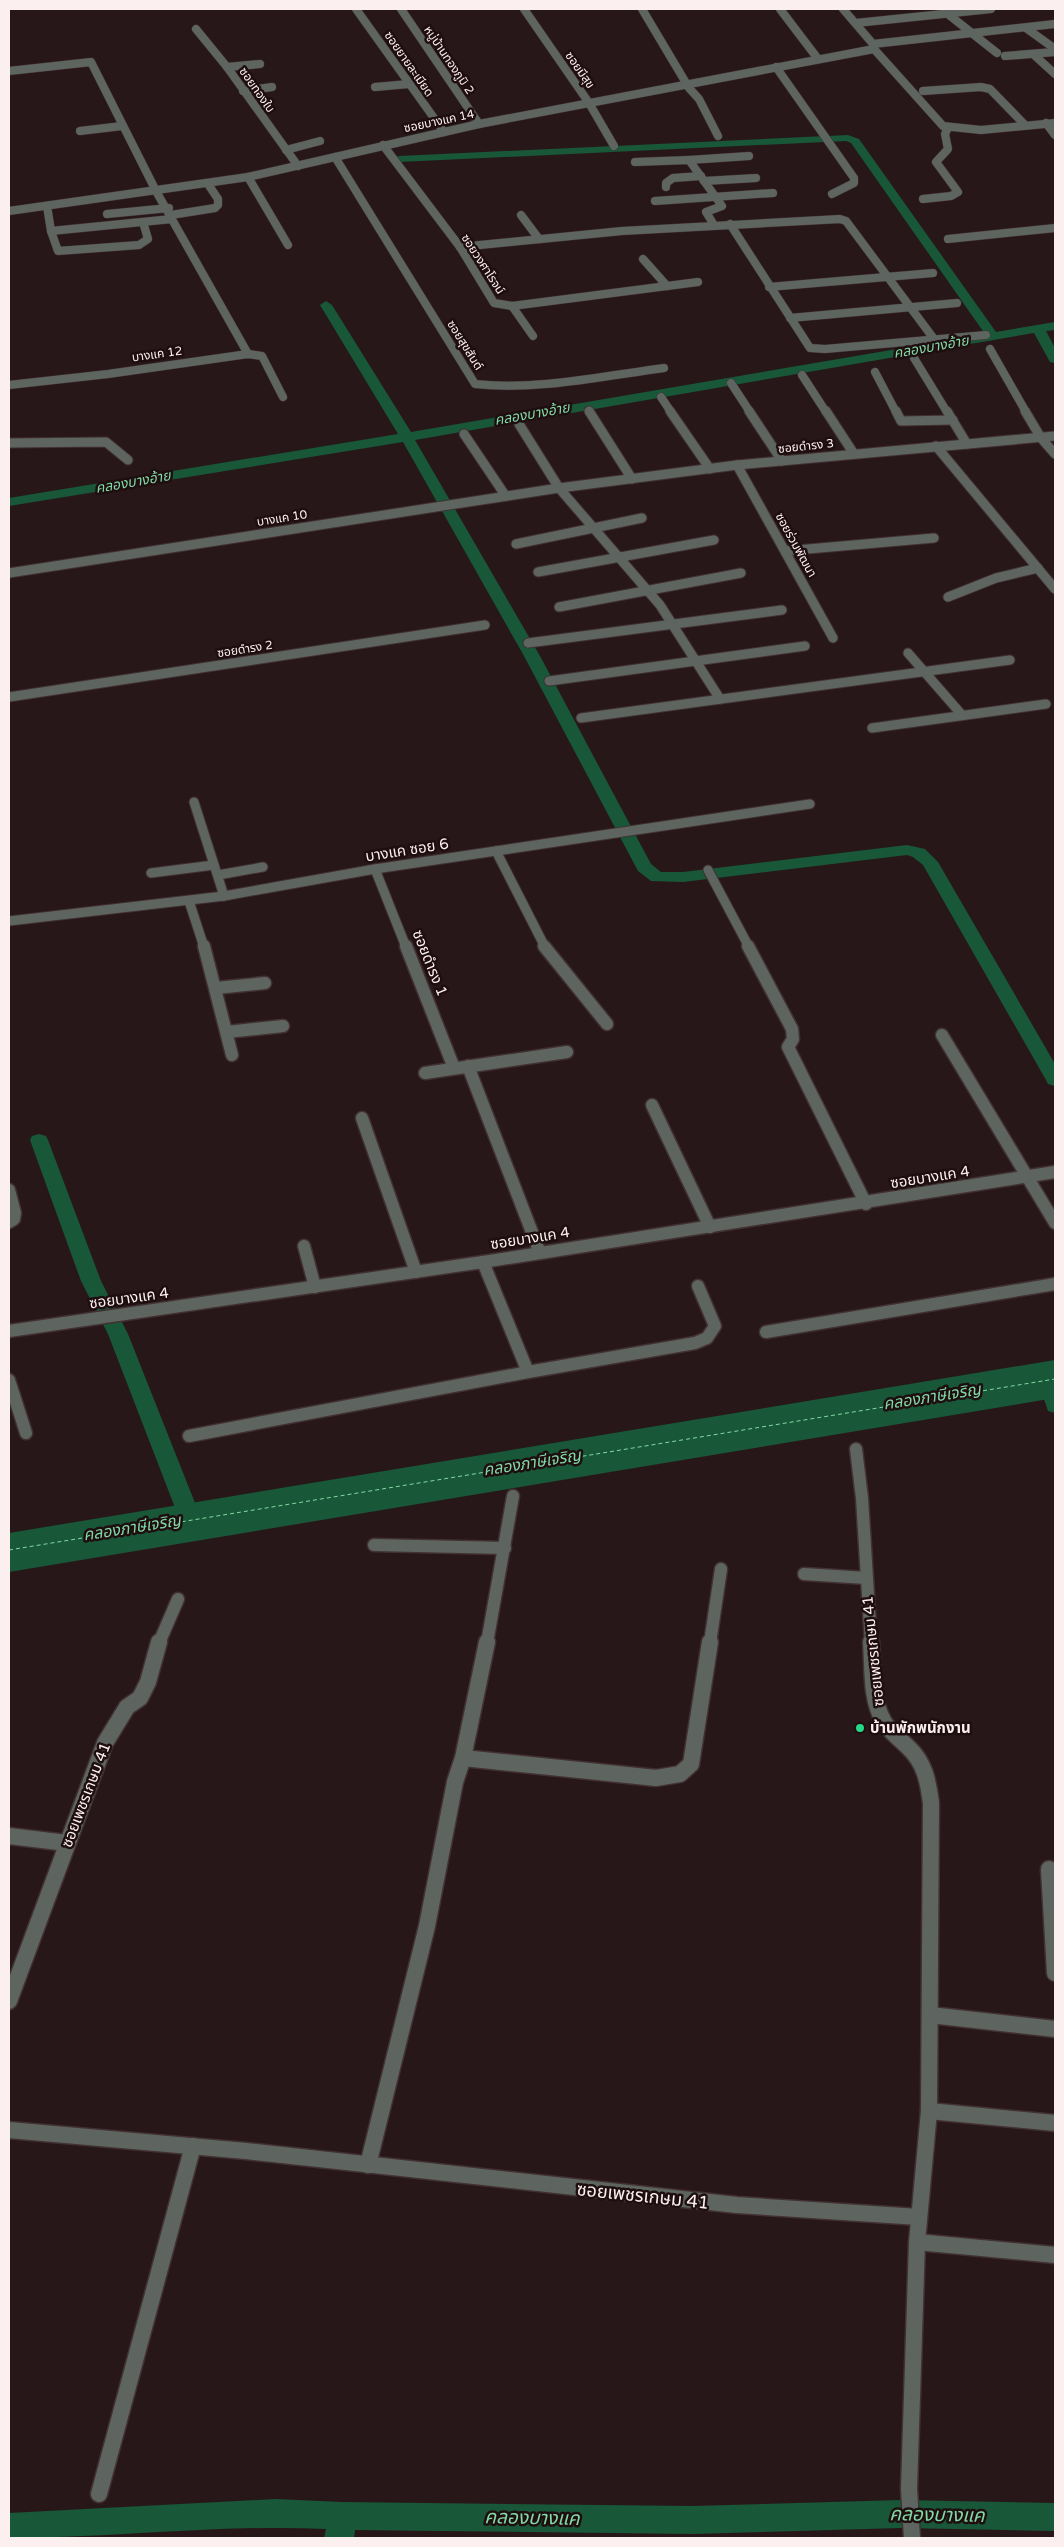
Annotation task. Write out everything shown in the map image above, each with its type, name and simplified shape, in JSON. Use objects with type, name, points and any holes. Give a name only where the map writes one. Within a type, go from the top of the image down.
[{"type":"street","name":"ซอยยายละเมียด","points":[[356,9],[444,132]]},
{"type":"street","name":"หมู่บ้านทองภูมิ 2","points":[[401,9],[479,124]]},
{"type":"street","name":"ซอยมีสุข","points":[[524,9],[589,104],[614,146]]},
{"type":"street","points":[[642,9],[689,84],[689,88],[699,99],[718,136]]},
{"type":"street","points":[[780,9],[818,59]]},
{"type":"street","points":[[843,9],[856,23],[873,47],[943,126],[964,130],[1055,123]]},
{"type":"street","points":[[856,23],[944,11],[991,9]]},
{"type":"street","points":[[944,11],[997,53]]},
{"type":"street","name":"ซอยบางแค 14","points":[[9,212],[248,177],[479,124],[873,47],[1055,24]]},
{"type":"street","points":[[1026,28],[1053,49]]},
{"type":"street","name":"ซอยทองใบ","points":[[196,29],[227,67],[298,166]]},
{"type":"street","points":[[1005,56],[1033,54],[1053,49]]},
{"type":"street","points":[[1033,54],[1055,74]]},
{"type":"street","points":[[9,71],[92,62],[122,126],[156,191],[248,354],[262,356],[283,397]]},
{"type":"street","points":[[227,67],[260,64]]},
{"type":"street","points":[[776,67],[854,178],[854,183],[850,187],[832,194]]},
{"type":"street","points":[[376,87],[409,84]]},
{"type":"street","points":[[923,91],[981,87],[990,89],[1025,125]]},
{"type":"street","points":[[244,91],[272,88]]},
{"type":"street","points":[[1046,124],[1055,135]]},
{"type":"street","points":[[80,131],[122,126]]},
{"type":"street","points":[[923,199],[951,196],[958,192],[936,162],[948,149],[945,134],[948,128]]},
{"type":"street","points":[[286,150],[320,141]]},
{"type":"street","name":"ซอยวงศาโรจน์","points":[[383,145],[460,247],[494,304],[512,306],[698,282]]},
{"type":"street","points":[[635,162],[749,156]]},
{"type":"street","name":"ซอยสุขสันต์","points":[[335,157],[475,384],[491,386],[558,382],[664,368]]},
{"type":"street","points":[[689,160],[722,208],[706,212],[714,224]]},
{"type":"street","points":[[248,177],[288,245]]},
{"type":"street","points":[[666,187],[666,183],[672,178],[756,178]]},
{"type":"street","points":[[107,214],[170,214],[215,208],[218,205],[218,199],[208,184]]},
{"type":"street","points":[[655,201],[773,193]]},
{"type":"street","points":[[47,206],[51,231],[58,251],[139,245],[148,239],[143,222]]},
{"type":"street","points":[[51,231],[143,222],[170,214]]},
{"type":"street","points":[[521,215],[539,239]]},
{"type":"street","points":[[460,247],[714,224],[840,219],[846,221],[934,339]]},
{"type":"street","points":[[1026,221],[1035,230]]},
{"type":"street","points":[[730,224],[810,348],[817,350],[986,335]]},
{"type":"street","points":[[948,239],[1055,228]]},
{"type":"street","points":[[643,259],[667,286]]},
{"type":"street","points":[[769,287],[933,273]]},
{"type":"street","points":[[790,318],[957,303]]},
{"type":"street","points":[[512,306],[533,336]]},
{"type":"street","points":[[990,349],[1042,438],[1055,454]]},
{"type":"street","name":"บางแค 12","points":[[9,385],[248,354]]},
{"type":"street","points":[[154,356],[156,367]]},
{"type":"street","points":[[914,358],[967,444]]},
{"type":"street","points":[[875,372],[901,421],[952,420]]},
{"type":"street","points":[[802,374],[854,454]]},
{"type":"street","points":[[730,383],[782,461]]},
{"type":"street","points":[[661,397],[710,469]]},
{"type":"street","points":[[589,411],[632,479]]},
{"type":"street","points":[[519,424],[559,488],[647,589],[720,699]]},
{"type":"street","points":[[464,434],[505,495]]},
{"type":"street","name":"ซอยดำรง 3","points":[[559,488],[737,465],[1055,436]]},
{"type":"street","points":[[9,443],[106,442],[128,460]]},
{"type":"street","points":[[936,446],[1055,589]]},
{"type":"street","name":"ซอยร่วมพัฒนา","points":[[737,465],[833,638]]},
{"type":"street","name":"บางแค 10","points":[[9,573],[559,488]]},
{"type":"street","points":[[516,544],[642,518]]},
{"type":"street","points":[[785,551],[934,538]]},
{"type":"street","points":[[538,572],[714,540]]},
{"type":"street","points":[[948,597],[996,578],[1038,568]]},
{"type":"street","points":[[559,607],[647,589],[741,573]]},
{"type":"street","points":[[528,643],[782,610]]},
{"type":"street","name":"ซอยดำรง 2","points":[[9,697],[485,625]]},
{"type":"street","points":[[549,680],[805,646]]},
{"type":"street","points":[[908,652],[962,715]]},
{"type":"street","points":[[580,718],[1010,660]]},
{"type":"street","points":[[872,728],[1046,704]]},
{"type":"street","points":[[194,802],[224,896]]},
{"type":"street","name":"บางแค ซอย 6","points":[[9,921],[224,896],[496,851],[810,804]]},
{"type":"street","points":[[496,851],[540,941],[606,1024]]},
{"type":"street","points":[[151,873],[263,867]]},
{"type":"street","name":"ซอยดำรง 1","points":[[375,870],[454,1068]]},
{"type":"street","points":[[708,870],[792,1029],[793,1039],[788,1047],[866,1204]]},
{"type":"street","points":[[189,901],[216,988],[232,1055]]},
{"type":"street","points":[[216,988],[265,983]]},
{"type":"street","points":[[227,1032],[283,1026]]},
{"type":"street","points":[[942,1035],[1055,1223]]},
{"type":"street","points":[[425,1072],[566,1052]]},
{"type":"street","points":[[468,1066],[540,1253]]},
{"type":"street","points":[[652,1105],[710,1227]]},
{"type":"street","points":[[362,1118],[416,1272]]},
{"type":"street","name":"ซอยบางแค 4","points":[[9,1331],[81,1322],[866,1204],[1055,1172]]},
{"type":"street","points":[[9,1190],[15,1213],[14,1219],[9,1222]]},
{"type":"street","points":[[304,1246],[315,1287]]},
{"type":"street","points":[[483,1262],[528,1372]]},
{"type":"street","points":[[766,1332],[1055,1284]]},
{"type":"street","points":[[189,1436],[528,1372],[694,1343],[707,1338],[715,1326],[698,1286]]},
{"type":"street","points":[[9,1380],[26,1433]]},
{"type":"street","name":"ซอยเพชรเกษม 41","points":[[856,1449],[862,1483],[866,1578],[875,1697],[880,1717],[891,1734],[920,1761],[928,1778],[931,1812],[930,2111],[917,2242],[909,2489],[911,2533]]},
{"type":"street","points":[[368,2165],[427,1926],[454,1782],[463,1758],[514,1496]]},
{"type":"street","points":[[374,1545],[505,1548]]},
{"type":"street","points":[[463,1758],[656,1778],[675,1777],[686,1772],[691,1764],[721,1569]]},
{"type":"street","points":[[804,1574],[866,1578]]},
{"type":"street","name":"ซอยเพชรเกษม 41","points":[[9,2001],[105,1743],[127,1707],[140,1698],[148,1682],[160,1642],[178,1598]]},
{"type":"street","points":[[9,1836],[68,1843]]},
{"type":"street","points":[[1050,1869],[1055,1973]]},
{"type":"street","points":[[930,2015],[1055,2029]]},
{"type":"street","points":[[930,2111],[1055,2123]]},
{"type":"street","name":"ซอยเพชรเกษม 41","points":[[9,2130],[192,2146],[737,2206],[919,2217]]},
{"type":"street","points":[[98,2494],[192,2146]]},
{"type":"street","points":[[917,2242],[1055,2255]]},
{"type":"water","name":"คลองภาษีเจริญ","points":[[1055,1360],[1055,1398],[9,1572],[9,1533]]},
{"type":"waterway","points":[[399,159],[848,138],[855,141],[993,337]]},
{"type":"waterway","points":[[326,305],[407,437]]},
{"type":"waterway","name":"คลองบางอ้าย","points":[[993,337],[1055,326]]},
{"type":"waterway","points":[[1038,329],[1055,359]]},
{"type":"waterway","name":"คลองบางอ้าย","points":[[407,437],[993,337]]},
{"type":"waterway","name":"คลองบางอ้าย","points":[[9,502],[261,459],[407,437]]},
{"type":"waterway","points":[[407,437],[439,490],[532,656],[644,867],[657,877],[683,877],[907,850],[919,853],[930,862],[1055,1080]]},
{"type":"waterway","name":"คลองภาษีเจริญ","points":[[39,1140],[91,1281],[118,1334],[190,1518]]},
{"type":"waterway","points":[[1047,1378],[1055,1406]]},
{"type":"waterway","name":"คลองบางแค","points":[[9,2527],[276,2513],[342,2516]]},
{"type":"waterway","name":"คลองบางแค","points":[[342,2516],[693,2520],[901,2514],[1055,2517]]},
{"type":"waterway","points":[[339,2538],[342,2516]]},
{"type":"ferry route","points":[[9,1550],[1055,1379]]},
{"type":"place","name":"บ้านพักพนักงาน","points":[[860,1728]]}]
